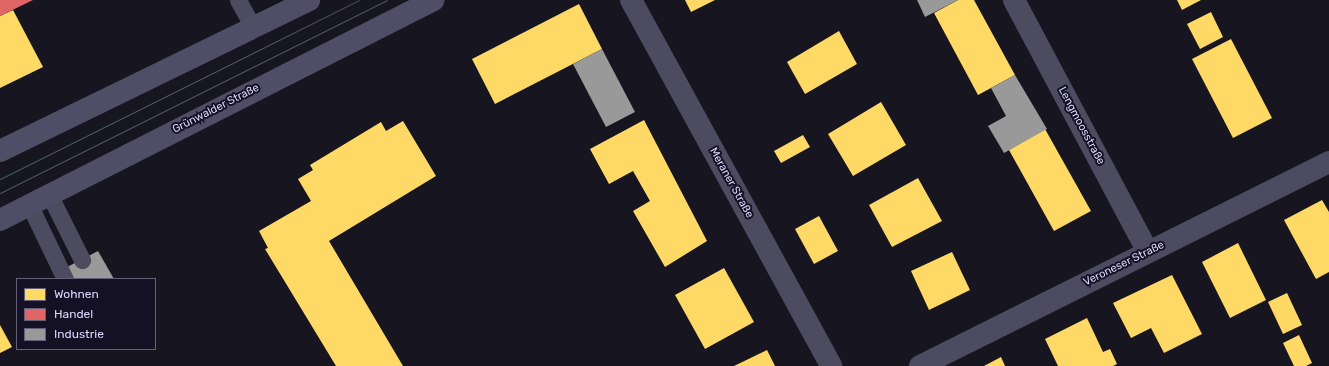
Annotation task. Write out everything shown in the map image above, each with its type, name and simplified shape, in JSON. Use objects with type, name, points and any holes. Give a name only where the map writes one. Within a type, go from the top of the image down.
[{"type":"main road","points":[[0,151],[309,0]]},
{"type":"main road","name":"Grünwalder Straße","points":[[0,220],[433,0]]},
{"type":"street","name":"Meraner Straße","points":[[631,0],[830,366]]},
{"type":"street","name":"Lengmoosstraße","points":[[1014,0],[1148,252]]},
{"type":"street","name":"Veroneser Straße","points":[[920,366],[1329,162]]},
{"type":"lane","points":[[238,0],[253,27]]},
{"type":"lane","points":[[49,194],[82,260]]},
{"type":"lane","points":[[29,204],[65,278]]},
{"type":"building: Wohnen","points":[[685,0],[715,0],[691,12]]},
{"type":"building: Wohnen","points":[[958,0],[974,0],[1015,75],[978,95],[934,13]]},
{"type":"building: Wohnen","points":[[1177,0],[1201,0],[1182,10]]},
{"type":"building: Wohnen","points":[[579,4],[602,49],[495,104],[472,59]]},
{"type":"building: Wohnen","points":[[13,10],[43,67],[0,88],[0,16]]},
{"type":"building: Wohnen","points":[[1211,12],[1223,37],[1200,49],[1187,24]]},
{"type":"building: Wohnen","points":[[839,31],[857,64],[805,94],[787,62]]},
{"type":"building: Wohnen","points":[[1231,39],[1272,118],[1233,138],[1192,59]]},
{"type":"building: Wohnen","points":[[881,102],[906,145],[853,176],[828,134]]},
{"type":"building: Wohnen","points":[[644,120],[707,241],[665,267],[633,211],[650,201],[633,171],[609,184],[590,149]]},
{"type":"building: Wohnen","points":[[403,121],[436,176],[329,241],[403,366],[336,366],[265,249],[268,248],[259,231],[311,201],[298,179],[313,170],[310,165],[381,122],[386,131]]},
{"type":"building: Wohnen","points":[[1045,129],[1091,211],[1054,231],[1009,150]]},
{"type":"building: Wohnen","points":[[803,135],[810,147],[781,163],[774,151]]},
{"type":"building: Wohnen","points":[[918,178],[942,221],[892,247],[869,205]]},
{"type":"building: Wohnen","points":[[1322,200],[1329,212],[1329,272],[1316,279],[1284,220]]},
{"type":"building: Wohnen","points":[[819,216],[838,251],[814,264],[795,229]]},
{"type":"building: Wohnen","points":[[1238,243],[1266,300],[1230,318],[1202,262]]},
{"type":"building: Wohnen","points":[[952,252],[970,290],[929,310],[911,271]]},
{"type":"building: Wohnen","points":[[724,268],[754,322],[705,349],[675,295]]},
{"type":"building: Wohnen","points":[[1172,275],[1202,334],[1164,353],[1151,328],[1131,338],[1113,303]]},
{"type":"building: Wohnen","points":[[1287,293],[1302,325],[1283,334],[1268,302]]},
{"type":"building: Wohnen","points":[[1087,318],[1103,352],[1110,349],[1117,364],[1113,366],[1058,366],[1045,339]]},
{"type":"building: Wohnen","points":[[0,325],[12,347],[0,353]]},
{"type":"building: Wohnen","points":[[1299,335],[1312,363],[1306,366],[1294,366],[1283,343]]},
{"type":"building: Wohnen","points":[[767,350],[775,366],[734,366]]},
{"type":"building: Wohnen","points":[[1001,357],[1005,366],[984,366]]},
{"type":"building: Handel","points":[[0,0],[33,0],[0,16]]},
{"type":"building: Industrie","points":[[917,0],[958,0],[925,17]]},
{"type":"building: Industrie","points":[[602,49],[635,112],[606,127],[573,64]]},
{"type":"building: Industrie","points":[[1015,75],[1047,129],[1004,153],[988,126],[1006,116],[991,88]]},
{"type":"building: Industrie","points":[[98,251],[113,278],[73,278],[67,267]]},
{"type":"tram line","points":[[0,179],[359,0]]},
{"type":"tram line","points":[[0,193],[387,0]]}]
